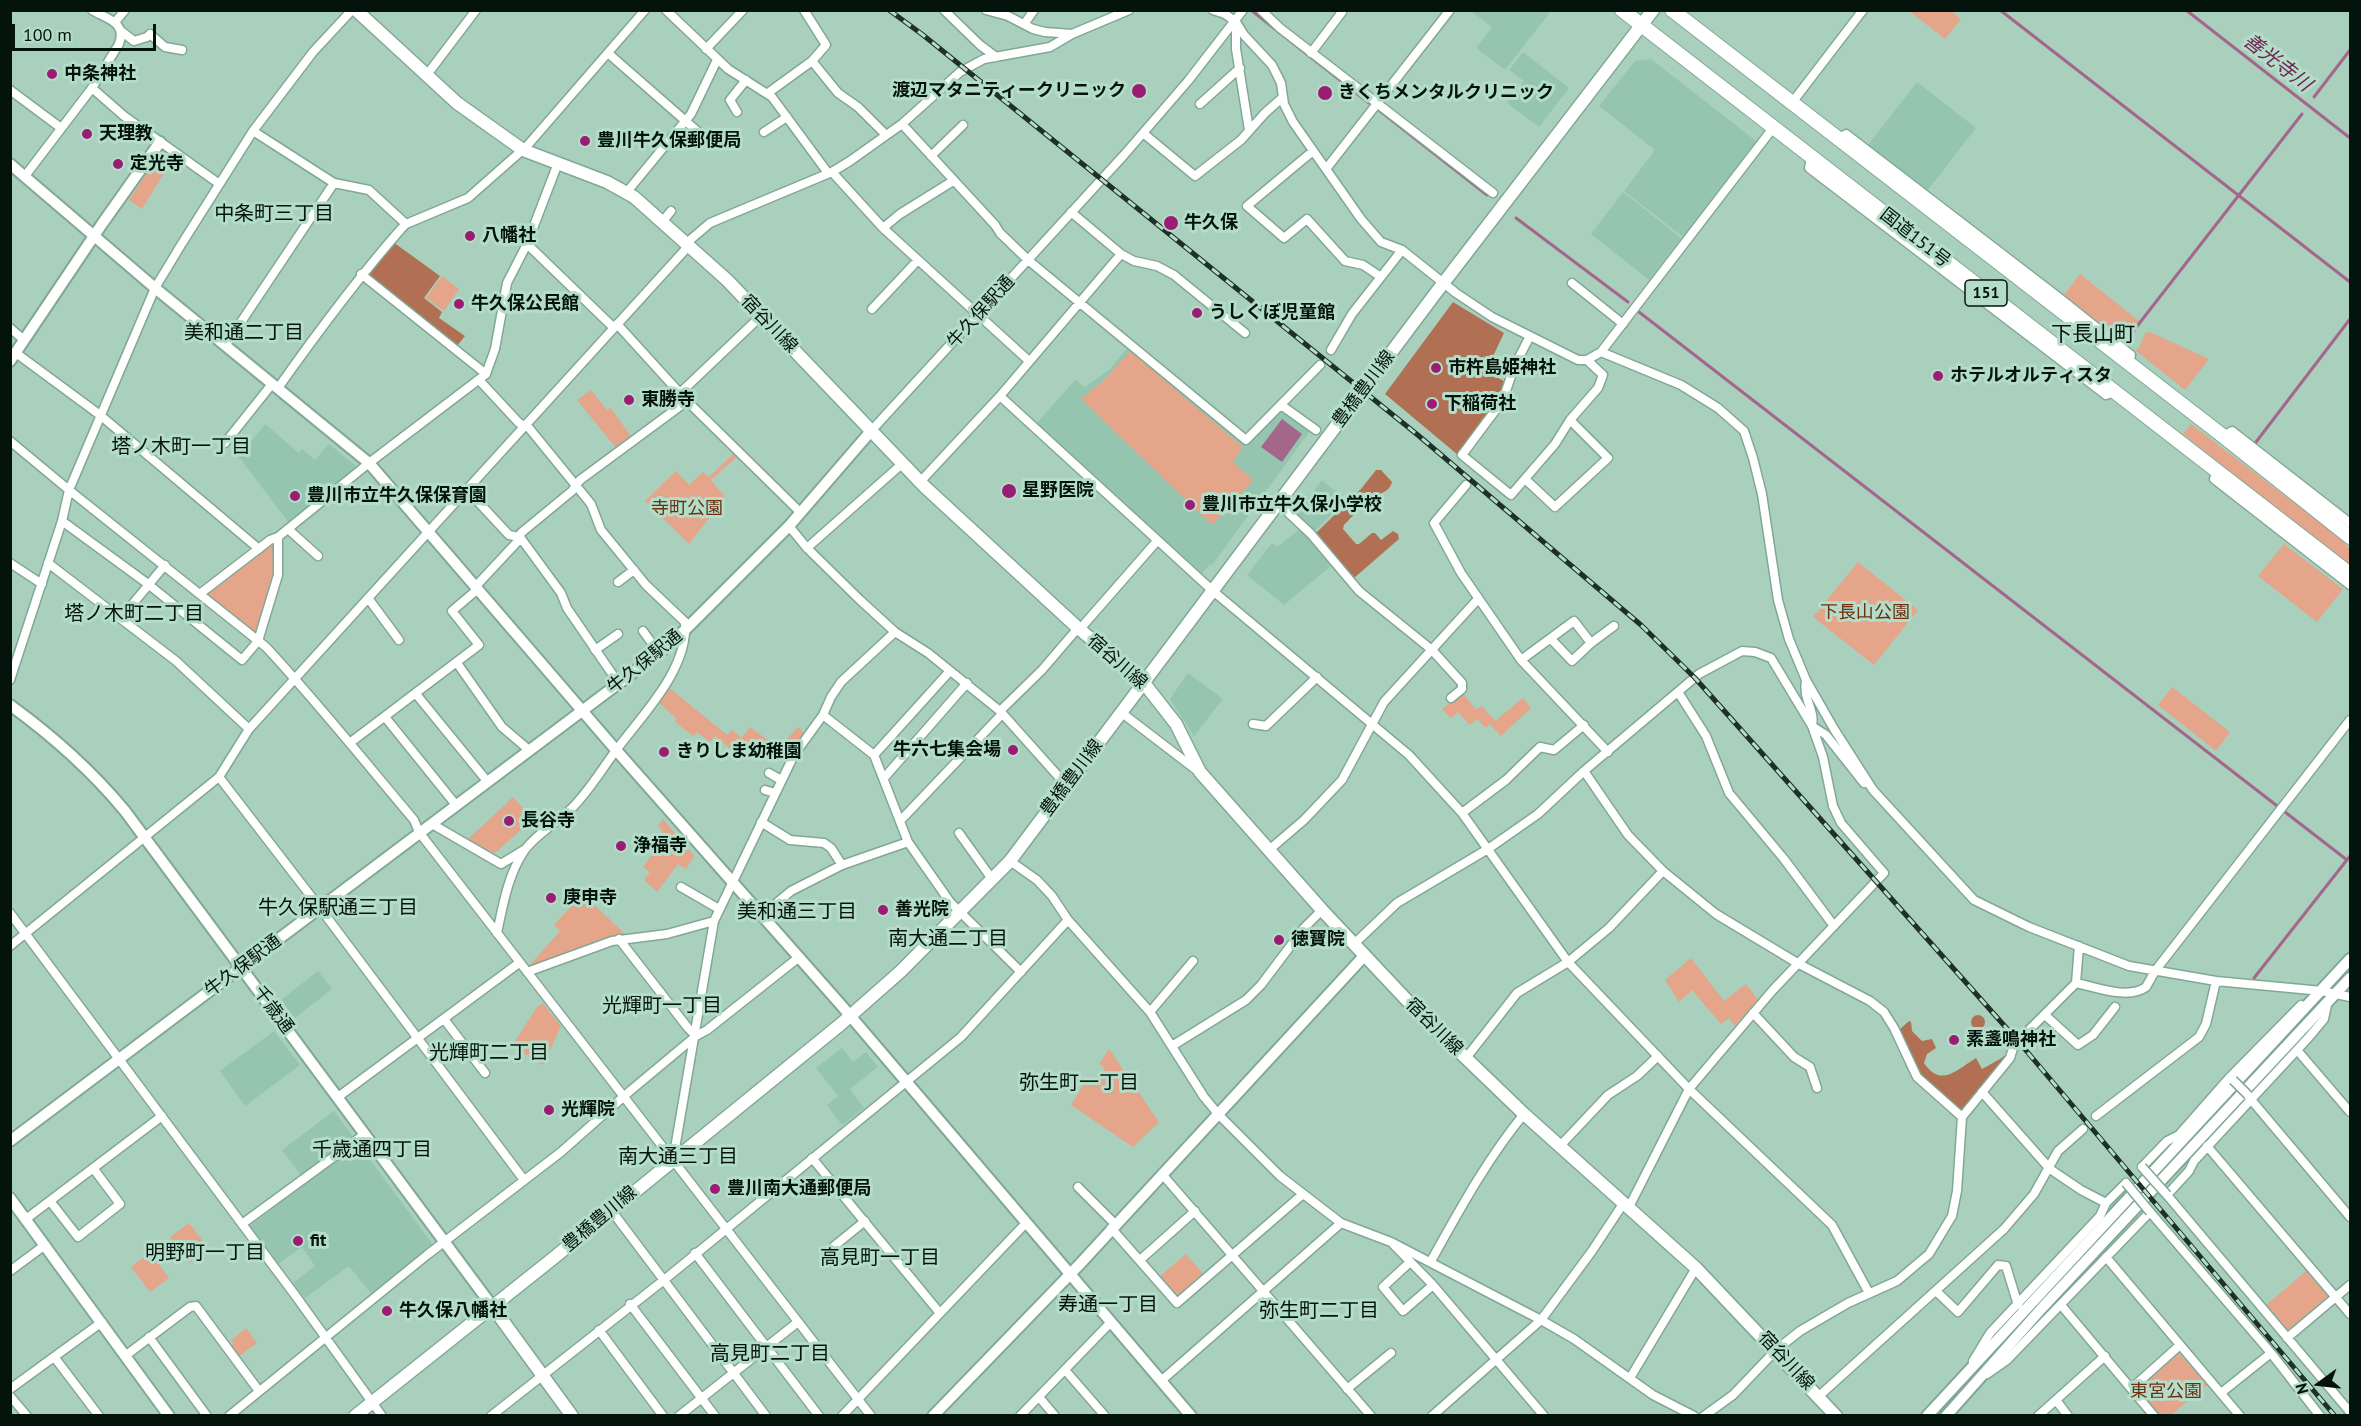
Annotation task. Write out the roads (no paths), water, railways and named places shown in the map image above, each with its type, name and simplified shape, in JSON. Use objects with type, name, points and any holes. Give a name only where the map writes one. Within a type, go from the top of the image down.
[{"type":"highway","name":"国道151号","points":[[1622,10],[2350,574]]},
{"type":"highway","name":"国道151号","points":[[1672,10],[1837,140],[2223,436],[2350,537]]},
{"type":"main road","name":"豊橋豊川線","points":[[355,1416],[850,1016],[960,913],[1010,861],[1444,283],[1653,10]]},
{"type":"main road","name":"宿谷川線","points":[[359,12],[457,103],[523,150],[607,182],[667,216],[687,243],[761,316],[920,482],[1079,628],[1144,682],[1176,724],[1200,772],[1322,910],[1417,1011],[1559,1147],[1696,1268],[1836,1416]]},
{"type":"main road","points":[[492,1306],[572,1416]]},
{"type":"street","points":[[25,176],[92,88],[119,44],[122,36],[116,21],[92,10]]},
{"type":"street","points":[[116,21],[125,10]]},
{"type":"street","points":[[426,76],[476,10]]},
{"type":"street","points":[[225,443],[275,386],[361,274],[406,224],[468,198],[523,150],[645,10]]},
{"type":"street","points":[[666,10],[717,60],[768,93],[830,172],[883,228],[1029,361]]},
{"type":"street","points":[[706,49],[743,10]]},
{"type":"street","points":[[768,93],[812,61],[826,45],[804,10]]},
{"type":"street","points":[[944,10],[980,45],[996,57]]},
{"type":"street","points":[[986,10],[1045,32],[1072,34]]},
{"type":"street","points":[[1025,23],[1034,10]]},
{"type":"street","points":[[10,946],[219,777],[249,729],[684,251],[687,243],[710,223],[830,172],[902,124],[960,72],[984,59],[1050,47],[1072,34],[1129,10]]},
{"type":"street","points":[[1213,10],[1225,14],[1236,22],[1244,35],[1272,65],[1281,83],[1284,104],[1293,122],[1361,219],[1381,242],[1402,250],[1492,317],[1578,360],[1587,360],[1601,352],[1773,128]]},
{"type":"street","name":"牛久保駅通","points":[[10,1142],[419,832],[619,684],[686,630],[801,513],[871,431],[1143,133],[1236,22],[1243,10]]},
{"type":"street","points":[[1261,10],[1311,53],[1493,193]]},
{"type":"street","points":[[1311,53],[1342,12],[1340,10]]},
{"type":"street","points":[[1326,169],[1450,10]]},
{"type":"street","points":[[1791,104],[1863,10]]},
{"type":"street","points":[[10,680],[62,521],[69,490],[156,288],[253,131],[313,52],[359,12]]},
{"type":"street","points":[[1236,22],[1236,49],[1249,130]]},
{"type":"street","points":[[121,31],[134,41],[150,34],[165,47],[182,50]]},
{"type":"street","points":[[609,54],[697,131]]},
{"type":"street","points":[[626,193],[691,114],[717,60]]},
{"type":"street","points":[[812,61],[838,93],[858,107],[886,135]]},
{"type":"street","points":[[1200,104],[1240,68]]},
{"type":"street","points":[[737,112],[730,100],[747,80]]},
{"type":"street","points":[[92,88],[160,142],[219,183]]},
{"type":"street","points":[[10,90],[61,128]]},
{"type":"street","points":[[1143,133],[1195,176],[1241,140],[1283,97]]},
{"type":"street","points":[[764,132],[787,117]]},
{"type":"street","points":[[902,124],[1000,233],[1028,260],[1246,440],[1320,365]]},
{"type":"street","points":[[931,156],[963,125]]},
{"type":"street","points":[[253,131],[334,183],[369,190],[406,224]]},
{"type":"street","points":[[160,142],[13,357],[100,415],[259,549]]},
{"type":"street","points":[[1313,151],[1247,206],[1284,238],[1307,219],[1345,261],[1363,265],[1381,278]]},
{"type":"street","points":[[201,593],[270,540],[278,537],[369,463],[483,378],[495,349],[507,283],[527,244],[558,163]]},
{"type":"street","points":[[10,164],[225,346],[369,463],[582,711],[850,1016],[1191,1416]]},
{"type":"street","points":[[883,228],[900,214],[953,182]]},
{"type":"street","points":[[225,346],[334,183]]},
{"type":"street","points":[[1071,212],[1121,254],[1134,261],[1157,266],[1174,275],[1245,333]]},
{"type":"street","points":[[527,244],[615,326],[801,513]]},
{"type":"street","points":[[1331,350],[1352,315],[1402,250]]},
{"type":"street","points":[[920,482],[1000,396],[1121,254]]},
{"type":"street","points":[[872,309],[918,260]]},
{"type":"street","points":[[361,274],[483,378],[529,428],[591,504],[601,530],[634,570],[665,606],[685,622],[686,630],[681,649],[666,683],[589,788],[570,810],[525,850],[501,864],[432,824]]},
{"type":"street","points":[[1572,283],[1623,324]]},
{"type":"street","points":[[351,742],[479,645],[452,611],[519,540],[521,533],[580,480],[684,397],[761,316]]},
{"type":"street","points":[[10,328],[24,340]]},
{"type":"street","points":[[1530,336],[1514,367],[1503,400],[1462,455],[1511,495],[1555,444],[1570,420],[1598,388],[1603,375],[1587,360]]},
{"type":"street","points":[[1601,352],[1681,385],[1718,408],[1744,431],[1754,458],[1762,494],[1778,600],[1789,639],[1806,680],[1873,790]]},
{"type":"street","points":[[1000,396],[1156,541],[1409,755],[1462,813],[1568,962],[1689,1089],[1832,1225],[1869,1293]]},
{"type":"street","points":[[1281,405],[1316,430]]},
{"type":"street","points":[[1525,479],[1555,507],[1608,458],[1570,420]]},
{"type":"street","points":[[2223,436],[2232,431],[2350,523]]},
{"type":"street","points":[[10,441],[266,647],[351,742],[414,820],[419,832],[519,963],[871,1416]]},
{"type":"street","points":[[807,548],[903,463]]},
{"type":"street","points":[[2217,471],[2214,480],[2350,585]]},
{"type":"street","points":[[1466,485],[1434,523],[1446,549],[1521,660],[1608,752]]},
{"type":"street","points":[[468,490],[508,535],[520,537],[561,593],[567,608],[619,684]]},
{"type":"street","points":[[1278,503],[1311,534],[1359,591],[1432,650],[1462,683],[1462,689],[1450,698]]},
{"type":"street","points":[[62,521],[148,584],[242,660],[258,641],[278,575],[278,537]]},
{"type":"street","points":[[789,526],[807,548],[895,632],[928,653],[1001,713],[1067,786]]},
{"type":"street","points":[[288,529],[318,556]]},
{"type":"street","points":[[900,821],[1042,670],[1156,541]]},
{"type":"street","points":[[10,563],[42,584]]},
{"type":"street","points":[[48,563],[195,677],[249,729]]},
{"type":"street","points":[[121,618],[165,565]]},
{"type":"street","points":[[618,582],[634,570]]},
{"type":"street","points":[[368,598],[399,640]]},
{"type":"street","points":[[1269,850],[1304,820],[1342,780],[1384,702],[1478,599]]},
{"type":"street","points":[[1521,660],[1574,621],[1592,643]]},
{"type":"street","points":[[1551,639],[1572,661],[1614,626]]},
{"type":"street","points":[[643,631],[659,653]]},
{"type":"street","points":[[673,1160],[714,921],[719,909],[794,755],[823,715],[831,696],[841,682],[895,632]]},
{"type":"street","points":[[595,650],[618,633]]},
{"type":"street","points":[[1354,944],[1397,903],[1488,849],[1539,814],[1584,771],[1699,674],[1742,651],[1755,652],[1771,658],[1812,726],[1823,757],[1833,806],[1841,823],[1884,873],[1772,991],[1689,1089],[1625,1206],[1541,1320],[1432,1416]]},
{"type":"street","points":[[457,663],[502,727],[529,750]]},
{"type":"street","points":[[874,755],[949,672]]},
{"type":"street","points":[[1253,724],[1266,726],[1284,706],[1317,677]]},
{"type":"street","points":[[1806,680],[1804,688],[1814,719],[1812,726]]},
{"type":"street","points":[[884,778],[967,683]]},
{"type":"street","points":[[1678,692],[1706,736],[1729,794],[1784,859],[1834,926]]},
{"type":"street","points":[[416,694],[487,782]]},
{"type":"street","name":"千歳通","points":[[10,705],[62,744],[88,768],[146,837],[492,1306]]},
{"type":"street","points":[[1122,713],[1200,772]]},
{"type":"street","points":[[823,715],[874,755],[908,842],[950,902],[1021,972]]},
{"type":"street","points":[[385,717],[456,805]]},
{"type":"street","points":[[2076,983],[2122,992],[2136,992],[2146,987],[2155,971],[2350,720]]},
{"type":"street","points":[[1462,813],[1506,780],[1540,747],[1554,750],[1584,725]]},
{"type":"street","points":[[1812,726],[1826,735],[1852,770],[1974,900],[2029,927],[2129,966],[2216,981],[2322,991],[2350,997]]},
{"type":"street","points":[[1584,771],[1628,835],[1663,871],[1716,915],[1799,964],[1870,1001],[1884,1012],[1917,1077],[1962,1117]]},
{"type":"street","points":[[769,773],[781,780]]},
{"type":"street","points":[[219,777],[524,1180]]},
{"type":"street","points":[[765,790],[775,793]]},
{"type":"street","points":[[761,822],[790,840],[824,843],[831,848],[842,865]]},
{"type":"street","points":[[959,833],[992,879]]},
{"type":"street","points":[[761,916],[791,891],[842,865],[908,842]]},
{"type":"street","points":[[497,933],[508,885],[525,850]]},
{"type":"street","points":[[1010,861],[1036,880],[1052,896],[1068,921],[1150,1011],[1219,1115],[1280,1176],[1341,1224],[1391,1242],[1541,1320],[1574,1339],[1653,1395],[1694,1416]]},
{"type":"street","points":[[1466,1058],[1517,993],[1568,962],[1608,928],[1663,871]]},
{"type":"street","points":[[681,887],[719,909]]},
{"type":"street","points":[[1172,1046],[1246,1000],[1261,985],[1304,928],[1322,910]]},
{"type":"street","points":[[10,913],[327,1337],[382,1416]]},
{"type":"street","points":[[527,972],[619,939],[668,934],[714,921]]},
{"type":"street","points":[[490,1416],[630,1304],[664,1280],[725,1227],[961,1037],[1068,921]]},
{"type":"street","points":[[619,939],[696,1036]]},
{"type":"street","points":[[1704,1416],[1733,1395],[1776,1350],[1819,1319],[1897,1281],[1929,1254],[1952,1216],[1957,1191],[1962,1117],[2010,1058],[2014,1045],[2076,983],[2079,946]]},
{"type":"street","points":[[933,1416],[1219,1115],[1286,1039],[1365,956]]},
{"type":"street","points":[[229,1416],[445,1241],[561,1152],[696,1036],[707,1030],[798,958]]},
{"type":"street","points":[[1927,1416],[1968,1369],[2350,959]]},
{"type":"street","points":[[1150,1011],[1193,961]]},
{"type":"street","points":[[338,1097],[519,963]]},
{"type":"street","points":[[1946,1416],[2042,1308],[2350,978]]},
{"type":"street","points":[[2096,1116],[2199,1037],[2206,1024],[2216,981]]},
{"type":"street","points":[[2314,1000],[2301,1005],[2179,1136],[2166,1141],[2142,1167],[2350,1412]]},
{"type":"street","points":[[2167,1195],[2250,1097],[2324,1019],[2327,1005]]},
{"type":"street","points":[[2045,1015],[2078,1045],[2093,1035],[2115,1007]]},
{"type":"street","points":[[1753,1014],[1794,1057],[1810,1067],[1817,1088]]},
{"type":"street","points":[[444,1019],[485,1073]]},
{"type":"street","points":[[2297,1050],[2350,1112]]},
{"type":"street","points":[[1559,1147],[1608,1095],[1637,1076],[1658,1056]]},
{"type":"street","points":[[2231,1079],[2250,1097],[2350,1217]]},
{"type":"street","points":[[1982,1092],[2050,1169],[2081,1190],[2106,1203]]},
{"type":"street","points":[[1431,1262],[1501,1142],[1524,1114]]},
{"type":"street","points":[[26,1219],[162,1116]]},
{"type":"street","points":[[1819,1396],[2004,1229],[2034,1194],[2058,1151],[2083,1129]]},
{"type":"street","points":[[242,1224],[365,1134]]},
{"type":"street","points":[[2207,1146],[2350,1314]]},
{"type":"street","points":[[812,1158],[939,1312]]},
{"type":"street","points":[[50,1201],[78,1237],[120,1204],[93,1168]]},
{"type":"street","points":[[1162,1174],[1371,1416]]},
{"type":"street","points":[[1968,1369],[1990,1333],[2100,1216],[2106,1203],[2126,1183],[2271,1353],[2320,1416]]},
{"type":"street","points":[[1078,1187],[1177,1303],[1304,1194]]},
{"type":"street","points":[[10,1198],[169,1416]]},
{"type":"street","points":[[2342,1206],[2350,1199]]},
{"type":"street","points":[[611,1210],[766,1416]]},
{"type":"street","points":[[1140,1260],[1195,1211]]},
{"type":"street","points":[[1977,1381],[2007,1360],[2150,1212]]},
{"type":"street","points":[[833,1247],[865,1221]]},
{"type":"street","points":[[842,1416],[1026,1223]]},
{"type":"street","points":[[1161,1381],[1341,1224]]},
{"type":"street","points":[[1391,1242],[1432,1285],[1544,1416]]},
{"type":"street","points":[[10,1271],[45,1245]]},
{"type":"street","points":[[695,1253],[819,1416]]},
{"type":"street","points":[[2106,1257],[2240,1416]]},
{"type":"street","points":[[1409,1263],[1383,1287],[1403,1311],[1432,1285]]},
{"type":"street","points":[[1936,1291],[1958,1312],[1998,1265],[2006,1266],[2018,1305]]},
{"type":"street","points":[[1630,1378],[1696,1268]]},
{"type":"street","points":[[2287,1338],[2350,1285]]},
{"type":"street","points":[[630,1304],[715,1416]]},
{"type":"street","points":[[2061,1305],[2154,1416]]},
{"type":"street","points":[[125,1356],[190,1307],[196,1306],[259,1391]]},
{"type":"street","points":[[10,1389],[102,1322]]},
{"type":"street","points":[[679,1416],[798,1322]]},
{"type":"street","points":[[1020,1416],[1111,1322]]},
{"type":"street","points":[[598,1330],[663,1416]]},
{"type":"street","points":[[150,1337],[207,1416]]},
{"type":"street","points":[[2132,1388],[2181,1345]]},
{"type":"street","points":[[1347,1389],[1391,1353]]},
{"type":"street","points":[[2221,1393],[2271,1353]]},
{"type":"street","points":[[2037,1416],[2105,1356]]},
{"type":"street","points":[[55,1358],[99,1416]]},
{"type":"street","points":[[1065,1370],[1105,1416]]},
{"type":"street","points":[[10,1396],[27,1416]]},
{"type":"street","points":[[1039,1397],[1055,1416]]},
{"type":"street","points":[[2056,1400],[2068,1416]]},
{"type":"waterway","points":[[1251,10],[1369,103]]},
{"type":"waterway","points":[[2000,10],[2350,282]]},
{"type":"waterway","name":"善光寺川","points":[[2186,10],[2350,138]]},
{"type":"waterway","points":[[2314,97],[2350,50]]},
{"type":"waterway","points":[[1380,111],[1487,195]]},
{"type":"waterway","points":[[2124,343],[2302,114]]},
{"type":"waterway","points":[[1516,218],[1628,302]]},
{"type":"waterway","points":[[1639,312],[2347,860]]},
{"type":"waterway","points":[[2253,446],[2350,319]]},
{"type":"waterway","points":[[2254,978],[2350,856]]},
{"type":"railway","points":[[889,10],[923,35],[1419,436],[1641,625],[1695,678],[2018,1041],[2335,1416]]},
{"type":"place","name":"中条神社","points":[[52,74]]},
{"type":"place","name":"渡辺マタニティークリニック","points":[[1139,91]]},
{"type":"place","name":"きくちメンタルクリニック","points":[[1325,93]]},
{"type":"place","name":"天理教","points":[[87,134]]},
{"type":"place","name":"豊川牛久保郵便局","points":[[585,141]]},
{"type":"place","name":"定光寺","points":[[118,164]]},
{"type":"place","name":"牛久保","points":[[1171,223]]},
{"type":"place","name":"八幡社","points":[[470,236]]},
{"type":"place","name":"牛久保公民館","points":[[459,304]]},
{"type":"place","name":"うしくぼ児童館","points":[[1197,313]]},
{"type":"place","name":"市杵島姫神社","points":[[1436,368]]},
{"type":"place","name":"ホテルオルティスタ","points":[[1938,376]]},
{"type":"place","name":"東勝寺","points":[[629,400]]},
{"type":"place","name":"下稲荷社","points":[[1432,404]]},
{"type":"place","name":"星野医院","points":[[1009,491]]},
{"type":"place","name":"豊川市立牛久保保育園","points":[[295,496]]},
{"type":"place","name":"豊川市立牛久保小学校","points":[[1190,505]]},
{"type":"place","name":"牛六七集会場","points":[[1013,750]]},
{"type":"place","name":"きりしま幼稚園","points":[[664,752]]},
{"type":"place","name":"長谷寺","points":[[509,821]]},
{"type":"place","name":"浄福寺","points":[[621,846]]},
{"type":"place","name":"庚申寺","points":[[551,898]]},
{"type":"place","name":"善光院","points":[[883,910]]},
{"type":"place","name":"徳寶院","points":[[1279,940]]},
{"type":"place","name":"素盞鳴神社","points":[[1954,1040]]},
{"type":"place","name":"光輝院","points":[[549,1110]]},
{"type":"place","name":"豊川南大通郵便局","points":[[715,1189]]},
{"type":"place","name":"fit","points":[[298,1241]]},
{"type":"place","name":"牛久保八幡社","points":[[387,1311]]},
{"type":"district","name":"中条町三丁目","points":[[274,214]]},
{"type":"district","name":"美和通二丁目","points":[[244,333]]},
{"type":"district","name":"下長山町","points":[[2093,335]]},
{"type":"district","name":"塔ノ木町一丁目","points":[[181,447]]},
{"type":"district","name":"塔ノ木町二丁目","points":[[134,614]]},
{"type":"district","name":"牛久保駅通三丁目","points":[[338,908]]},
{"type":"district","name":"美和通三丁目","points":[[797,912]]},
{"type":"district","name":"南大通二丁目","points":[[948,939]]},
{"type":"district","name":"光輝町一丁目","points":[[662,1006]]},
{"type":"district","name":"光輝町二丁目","points":[[489,1053]]},
{"type":"district","name":"弥生町一丁目","points":[[1079,1083]]},
{"type":"district","name":"千歳通四丁目","points":[[372,1150]]},
{"type":"district","name":"南大通三丁目","points":[[678,1157]]},
{"type":"district","name":"明野町一丁目","points":[[205,1253]]},
{"type":"district","name":"高見町一丁目","points":[[880,1258]]},
{"type":"district","name":"寿通一丁目","points":[[1108,1305]]},
{"type":"district","name":"弥生町二丁目","points":[[1319,1311]]},
{"type":"district","name":"高見町二丁目","points":[[770,1354]]},
{"type":"park label","name":"寺町公園","points":[[687,509]]},
{"type":"park label","name":"下長山公園","points":[[1865,613]]},
{"type":"park label","name":"東宮公園","points":[[2166,1392]]}]
